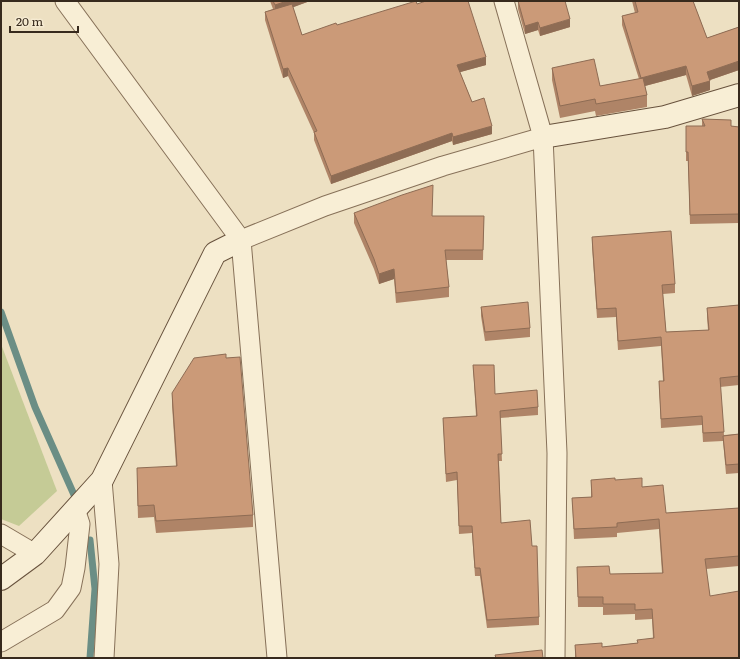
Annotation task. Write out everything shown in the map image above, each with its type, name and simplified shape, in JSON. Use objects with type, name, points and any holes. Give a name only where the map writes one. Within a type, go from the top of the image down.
[{"type":"street","points":[[65,1],[241,240],[277,658]]},
{"type":"street","points":[[504,1],[543,137],[557,453],[555,658]]},
{"type":"street","points":[[1,579],[35,554],[102,480],[215,253],[241,240],[325,206],[443,166],[543,137],[665,117],[739,95]]},
{"type":"street","points":[[102,480],[109,564],[104,658]]},
{"type":"street","points":[[1,642],[55,610],[71,588],[80,524],[75,510]]},
{"type":"street","points":[[1,534],[35,554]]},
{"type":"green space","points":[[1,344],[57,491],[19,526],[1,519]]},
{"type":"building","points":[[273,1],[287,1],[275,5]]},
{"type":"building","points":[[416,1],[417,4],[426,1],[468,1],[486,57],[457,65],[472,102],[484,98],[492,126],[453,137],[452,133],[331,176],[314,132],[317,131],[288,68],[283,69],[265,12],[292,4],[302,35],[336,23],[337,25]]},
{"type":"building","points":[[518,1],[565,1],[570,19],[540,28],[538,22],[525,26]]},
{"type":"building","points":[[635,1],[693,1],[707,38],[739,27],[739,61],[707,72],[710,81],[692,86],[686,66],[641,78],[622,16],[638,12]]},
{"type":"building","points":[[594,59],[600,86],[643,78],[647,95],[596,104],[595,99],[560,106],[552,68]]},
{"type":"building","points":[[702,119],[731,120],[731,126],[739,127],[739,214],[690,215],[686,126],[705,126]]},
{"type":"building","points":[[433,185],[432,216],[484,216],[483,250],[445,250],[449,287],[396,293],[394,269],[379,274],[354,213]]},
{"type":"building","points":[[671,231],[675,284],[662,285],[666,332],[709,330],[707,308],[739,305],[739,376],[720,378],[724,432],[703,433],[702,416],[661,419],[659,381],[664,381],[661,337],[618,341],[616,308],[597,309],[592,237]]},
{"type":"building","points":[[528,302],[530,328],[485,332],[481,307]]},
{"type":"building","points":[[226,354],[226,358],[240,357],[253,515],[156,521],[154,505],[138,506],[137,468],[177,466],[172,393],[194,358]]},
{"type":"building","points":[[473,365],[494,365],[495,394],[537,390],[538,407],[500,411],[502,454],[498,454],[501,523],[530,520],[532,546],[537,546],[539,617],[487,620],[480,568],[475,568],[472,526],[459,526],[457,472],[446,474],[443,418],[477,416]]},
{"type":"building","points":[[739,434],[739,464],[726,465],[723,436]]},
{"type":"building","points":[[615,478],[615,480],[642,478],[642,487],[663,485],[666,513],[739,508],[739,556],[705,559],[710,596],[739,591],[739,658],[576,658],[575,645],[602,643],[602,647],[638,643],[637,640],[654,638],[652,609],[635,610],[635,604],[603,604],[603,597],[578,597],[577,567],[609,566],[610,574],[663,573],[659,519],[617,523],[617,527],[574,529],[572,498],[592,497],[591,480]]},
{"type":"building","points":[[542,650],[543,658],[496,658],[495,655]]},
{"type":"waterway","points":[[1,312],[35,407],[75,497]]},
{"type":"waterway","points":[[90,540],[95,589],[90,658]]}]
